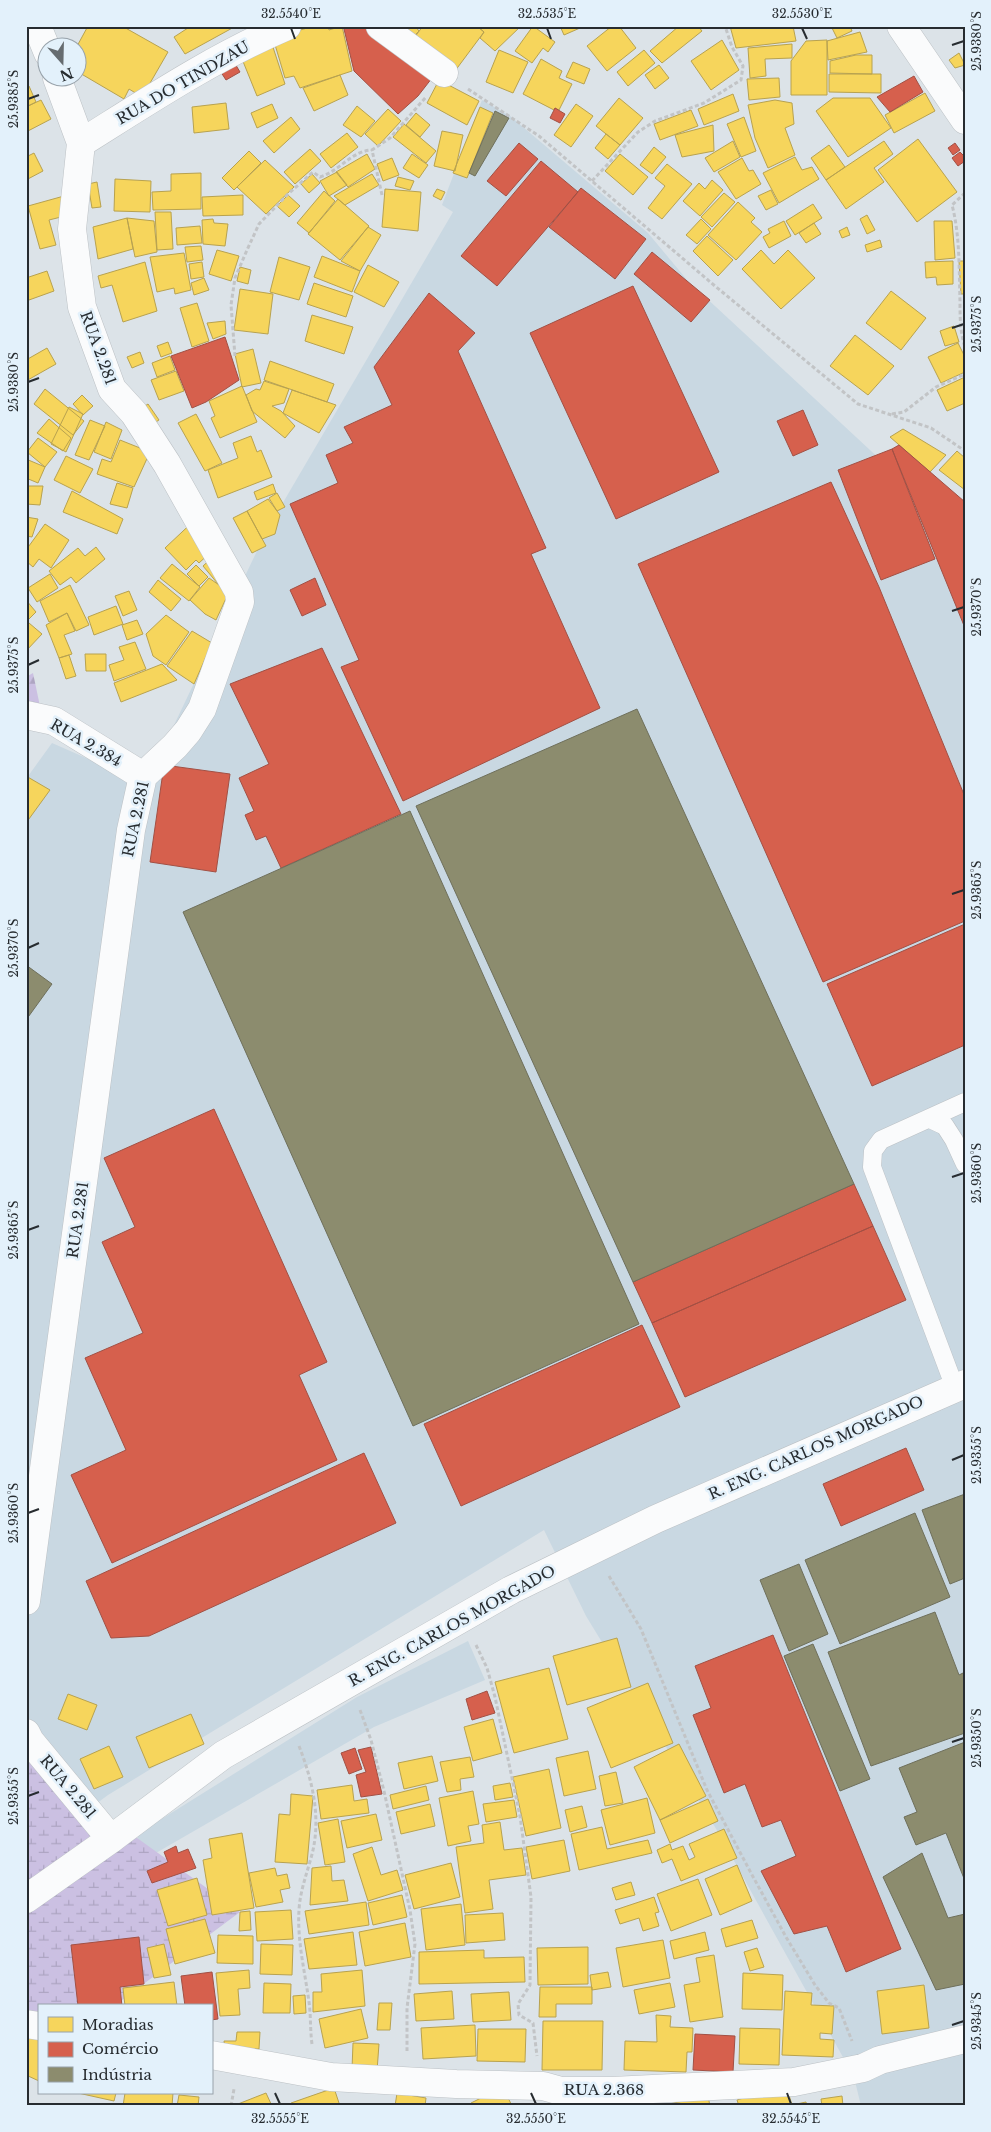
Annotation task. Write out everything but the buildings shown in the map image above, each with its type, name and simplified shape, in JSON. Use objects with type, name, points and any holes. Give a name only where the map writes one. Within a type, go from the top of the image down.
[{"type":"street","points":[[37,26],[42,38]]},
{"type":"street","name":"RUA DO TINDZAU","points":[[82,143],[159,93],[218,60],[287,26]]},
{"type":"street","points":[[380,26],[444,73]]},
{"type":"street","points":[[901,26],[965,120]]},
{"type":"street","name":"RUA 2.281","points":[[26,1601],[131,830],[142,776],[175,746],[188,731],[202,709],[240,602],[239,592],[167,464],[134,413],[112,389],[82,307],[72,229],[82,143],[61,88]]},
{"type":"street","name":"RUA 2.384","points":[[26,715],[54,721],[142,776]]},
{"type":"street","name":"R. ENG. CARLOS MORGADO","points":[[26,1898],[111,1839],[223,1755],[511,1590],[656,1518],[960,1386]]},
{"type":"street","name":"RUA 2.281","points":[[26,1733],[30,1741],[111,1839]]},
{"type":"street","name":"RUA 2.368","points":[[212,2055],[331,2077],[555,2094],[794,2082],[864,2068],[880,2060],[965,2039]]},
{"type":"lane","points":[[960,1386],[872,1167],[873,1151],[881,1140],[965,1102]]},
{"type":"lane","points":[[930,1119],[945,1126],[965,1164]]},
{"type":"path","points":[[592,181],[638,132],[655,121],[704,103],[741,80],[744,66],[732,47],[725,26]]},
{"type":"path","points":[[235,356],[231,306],[235,278],[259,224],[313,172],[320,177],[329,175],[353,156],[364,150],[372,150],[390,138],[444,73],[539,136],[858,404],[931,428],[965,451]]},
{"type":"path","points":[[372,150],[382,195]]},
{"type":"path","points":[[965,193],[952,205],[955,216],[961,335],[965,347]]},
{"type":"path","points":[[889,415],[904,412],[936,387],[965,374]]},
{"type":"path","points":[[593,1549],[641,1629],[707,1790],[786,1937],[829,2003],[840,2008],[864,2068]]},
{"type":"path","points":[[462,1618],[487,1668],[520,1816],[531,1906],[530,1985],[518,2004],[519,2015],[533,2023],[539,2075],[555,2094]]},
{"type":"path","points":[[350,1682],[371,1740],[384,1791],[410,1910],[415,1944],[407,2008],[407,2082]]},
{"type":"path","points":[[288,1718],[308,1770],[314,1792],[315,1833],[312,1858],[304,1877],[299,1911],[301,1949],[313,2046],[317,2057],[331,2077]]},
{"type":"shaded area","points":[[482,100],[510,116],[648,233],[688,281],[898,476],[965,533],[965,2106],[861,2106],[854,2077],[718,1832],[586,1616],[544,1530],[108,1795],[26,1856],[26,779],[52,743],[102,765],[155,765],[267,530],[453,212],[442,205]]},
{"type":"shaded area","points":[[468,1641],[485,1680],[374,1727],[149,1857],[136,1835],[357,1697]]},
{"type":"green space","points":[[33,673],[45,730],[26,729],[26,677]]},
{"type":"green space","points":[[26,1758],[240,1912],[117,2004],[38,2004],[38,2063],[26,2071]]}]
